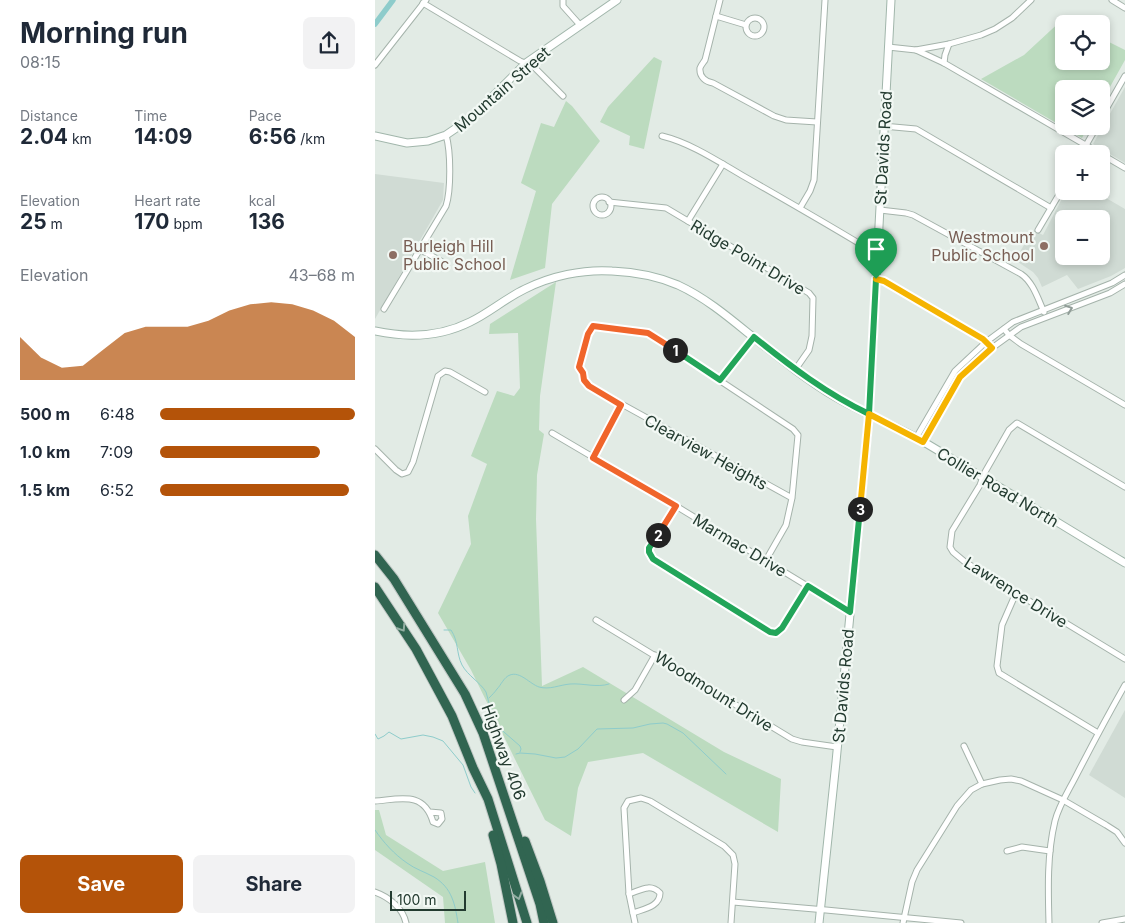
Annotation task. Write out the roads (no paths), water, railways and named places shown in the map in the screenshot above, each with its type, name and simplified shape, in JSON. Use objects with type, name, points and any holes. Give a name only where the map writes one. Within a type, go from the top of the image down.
[{"type":"highway","name":"Highway 406","points":[[375,553],[394,579],[465,694],[483,733],[537,895],[544,923]]},
{"type":"highway","name":"Highway 406","points":[[375,587],[416,649],[452,716],[473,768],[489,800],[527,923]]},
{"type":"highway","points":[[483,733],[541,881],[553,923]]},
{"type":"highway","points":[[473,768],[501,864],[513,923]]},
{"type":"main road","name":"Mountain Street","points":[[375,136],[407,143],[428,141],[446,135],[471,118],[526,64],[617,0]]},
{"type":"main road","name":"St Davids Road","points":[[819,923],[869,414],[891,0]]},
{"type":"main road","name":"Collier Road North","points":[[375,330],[412,336],[444,332],[471,322],[526,288],[546,280],[588,271],[633,272],[677,284],[713,304],[795,370],[837,398],[923,442],[1125,563]]},
{"type":"street","points":[[563,0],[563,6],[580,25]]},
{"type":"street","points":[[720,0],[705,60],[700,69],[702,77],[707,82],[713,83],[774,116],[786,120],[817,122]]},
{"type":"street","points":[[800,208],[814,180],[825,0]]},
{"type":"street","points":[[888,47],[916,50],[949,44],[981,35],[1012,18],[1031,0]]},
{"type":"street","points":[[1112,0],[1125,8]]},
{"type":"street","points":[[375,65],[425,2],[526,64],[533,66],[563,96]]},
{"type":"street","points":[[716,16],[747,25]]},
{"type":"street","points":[[944,63],[949,44]]},
{"type":"street","points":[[916,50],[944,63],[1086,145],[1092,135]]},
{"type":"street","points":[[1110,102],[1125,76]]},
{"type":"street","points":[[883,126],[916,129],[1051,208]]},
{"type":"street","points":[[384,309],[446,206],[449,197],[449,146],[446,135]]},
{"type":"street","points":[[662,136],[676,140],[723,164],[878,253]]},
{"type":"street","points":[[1110,159],[1125,168]]},
{"type":"street","points":[[688,221],[723,164]]},
{"type":"street","points":[[1039,230],[1056,200]]},
{"type":"street","name":"Ridge Point Drive","points":[[609,202],[663,208],[809,293],[813,298],[812,336],[809,350],[795,370]]},
{"type":"street","points":[[880,210],[906,212],[913,215],[1026,277],[1046,317]]},
{"type":"street","points":[[419,249],[441,261]]},
{"type":"street","points":[[916,438],[955,371],[986,342],[1020,318],[1112,283],[1125,275]]},
{"type":"street","points":[[876,279],[884,281],[974,334],[992,348]]},
{"type":"street","points":[[923,442],[960,377],[992,348],[1021,327],[1110,293],[1125,284]]},
{"type":"street","name":"Clearview Heights","points":[[720,380],[648,333],[593,326],[588,334],[579,367],[583,373],[584,380],[589,386],[792,498]]},
{"type":"street","points":[[1003,329],[1021,344],[1125,404]]},
{"type":"street","points":[[754,337],[720,380],[793,429],[798,435],[792,498],[786,525],[766,560]]},
{"type":"street","points":[[375,449],[396,470],[403,474],[408,472],[413,462],[438,376],[445,371],[485,392]]},
{"type":"street","points":[[593,458],[621,405]]},
{"type":"street","points":[[983,478],[1009,430],[1017,423],[1125,487]]},
{"type":"street","name":"Marmac Drive","points":[[551,433],[676,506],[850,612]]},
{"type":"street","name":"Lawrence Drive","points":[[983,478],[952,531],[950,547],[953,552],[965,562],[1125,659]]},
{"type":"street","points":[[676,506],[649,548],[653,559],[770,632],[776,633],[782,628],[808,586]]},
{"type":"street","points":[[1016,593],[1002,625],[997,666],[999,673],[1098,734]]},
{"type":"street","name":"Woodmount Drive","points":[[596,620],[792,739],[837,747]]},
{"type":"street","points":[[624,700],[635,690],[655,655]]},
{"type":"street","points":[[1049,923],[1047,887],[1055,819],[1063,800],[1125,685]]},
{"type":"street","points":[[965,746],[982,784]]},
{"type":"street","points":[[903,920],[912,882],[917,870],[957,806],[971,790],[982,784],[1011,779],[1021,781],[1083,811],[1117,832],[1125,843]]},
{"type":"street","points":[[375,801],[410,798],[421,802],[430,812]]},
{"type":"street","points":[[635,923],[629,894],[624,808],[628,801],[641,798],[716,841],[733,855],[735,864],[731,923]]},
{"type":"street","points":[[1007,851],[1022,847],[1050,851]]},
{"type":"street","points":[[629,894],[649,888],[655,888],[660,893],[660,899],[656,904],[633,913]]},
{"type":"street","points":[[375,892],[398,906],[405,916],[407,923]]},
{"type":"street","points":[[733,902],[821,909],[903,920],[961,923]]},
{"type":"street","points":[[1102,923],[1125,919]]},
{"type":"waterway","points":[[375,24],[393,0]]},
{"type":"waterway","points":[[444,630],[451,630],[462,665],[486,692],[494,721],[497,726],[520,746],[520,752]]},
{"type":"waterway","points":[[489,698],[506,677],[514,674],[543,688],[570,684],[600,686],[609,684]]},
{"type":"waterway","points":[[516,754],[535,754],[556,758],[565,757],[578,749],[597,729],[633,728],[663,723],[683,733],[726,774]]},
{"type":"waterway","points":[[375,734],[378,739],[389,732],[401,739],[423,735],[443,741],[463,765],[475,793]]},
{"type":"waterway","points":[[375,830],[389,848],[402,860],[434,877],[445,886],[452,897],[458,923]]},
{"type":"place","name":"Westmount Public School","points":[[1044,246]]},
{"type":"place","name":"Burleigh Hill Public School","points":[[393,255]]}]
